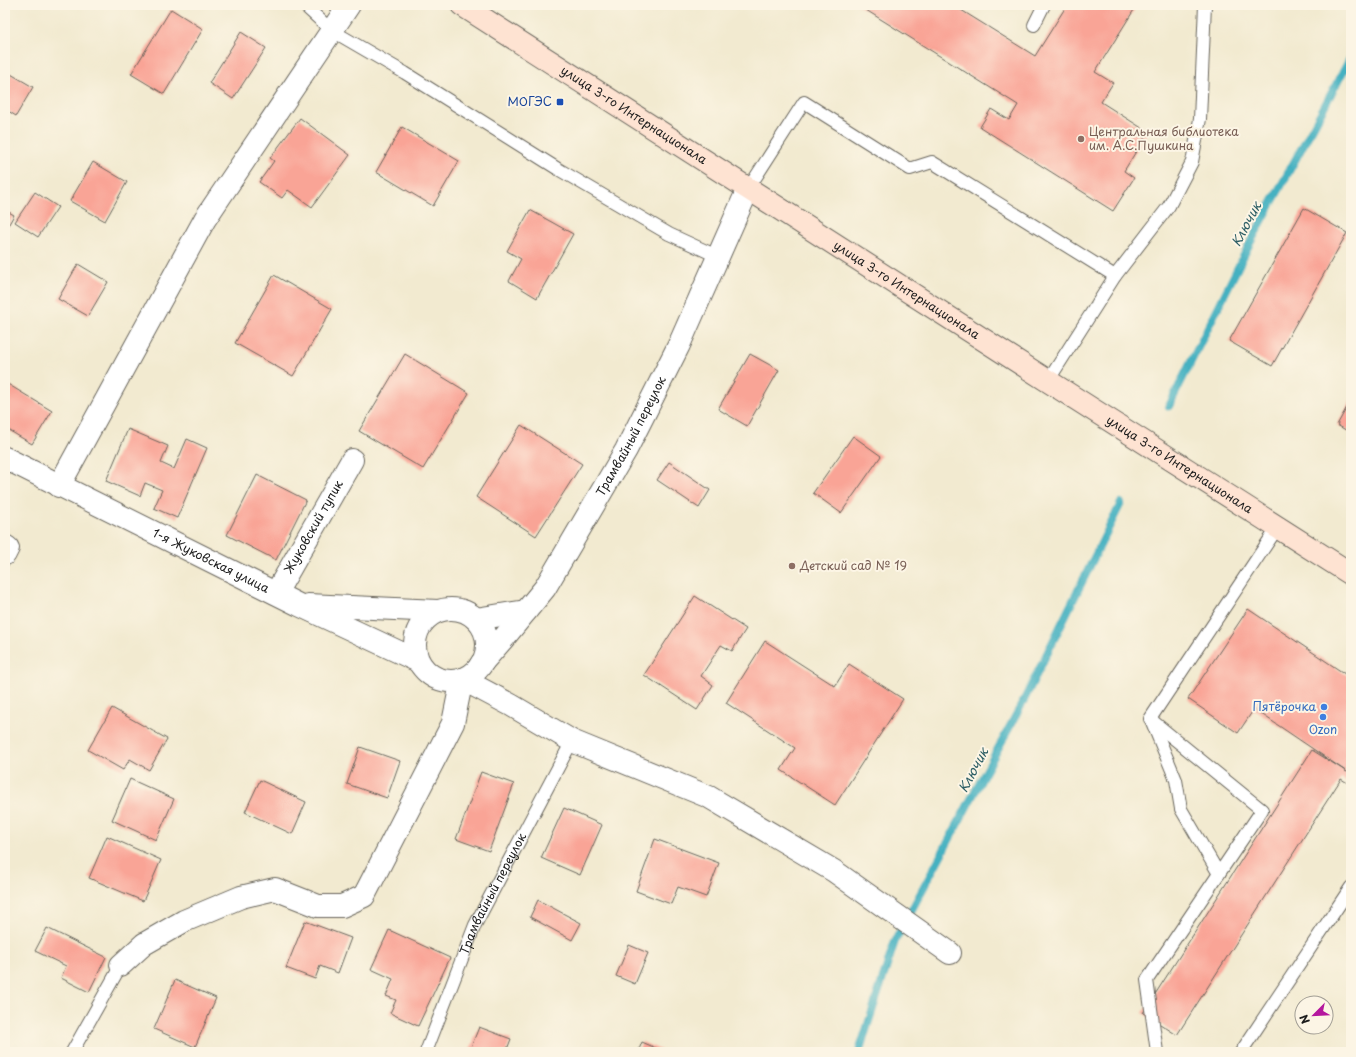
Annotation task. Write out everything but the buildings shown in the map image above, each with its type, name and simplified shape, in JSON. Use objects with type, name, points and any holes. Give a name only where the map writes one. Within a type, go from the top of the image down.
[{"type":"main road","name":"улица 3-го Интернационала","points":[[462,5],[1351,574]]},
{"type":"street","points":[[60,486],[205,219],[349,5]]},
{"type":"street","name":"Трамвайный переулок","points":[[481,664],[545,588],[626,450],[679,345],[748,189]]},
{"type":"street","name":"1-я Жуковская улица","points":[[5,458],[299,605],[418,661]]},
{"type":"street","name":"Жуковский тупик","points":[[276,593],[352,460]]},
{"type":"street","points":[[299,605],[438,611],[451,608],[466,612],[476,619],[483,629],[487,641],[486,653],[481,664],[473,674],[462,679],[449,681],[436,678],[426,671],[418,661],[415,648],[416,636],[419,627],[428,617],[438,611]]},
{"type":"street","points":[[476,619],[526,611]]},
{"type":"street","points":[[462,679],[511,704],[572,740],[709,797],[834,871],[950,953]]},
{"type":"street","points":[[121,965],[144,944],[184,920],[241,897],[275,889],[318,906],[342,906],[364,896],[453,723],[462,679]]},
{"type":"lane","points":[[304,5],[331,30],[404,73],[558,169],[670,234],[719,257]]},
{"type":"lane","points":[[1034,25],[1044,5]]},
{"type":"lane","points":[[1048,381],[1115,276],[1169,206],[1192,162],[1200,119],[1205,5]]},
{"type":"lane","points":[[748,189],[804,102],[910,169],[932,162],[1115,276]]},
{"type":"lane","points":[[1150,719],[1278,527]]},
{"type":"lane","points":[[1150,719],[1176,780],[1181,809],[1219,874]]},
{"type":"lane","points":[[1150,719],[1262,810],[1147,980],[1157,1052]]},
{"type":"lane","name":"Трамвайный переулок","points":[[426,1052],[475,925],[572,740]]},
{"type":"lane","points":[[1242,1052],[1351,887]]},
{"type":"lane","points":[[72,1052],[121,965]]},
{"type":"waterway","name":"Ключик","points":[[1169,406],[1249,245],[1351,57]]},
{"type":"waterway","name":"Ключик","points":[[859,1052],[895,941],[1023,702],[1121,503]]},
{"type":"place","name":"МОГЭС","points":[[560,102]]},
{"type":"place","name":"Центральная библиотека им. А.С.Пушкина","points":[[1081,139]]},
{"type":"place","name":"Детский сад № 19","points":[[792,566]]},
{"type":"place","name":"Пятёрочка","points":[[1324,707]]},
{"type":"place","name":"Ozon","points":[[1323,717]]}]
